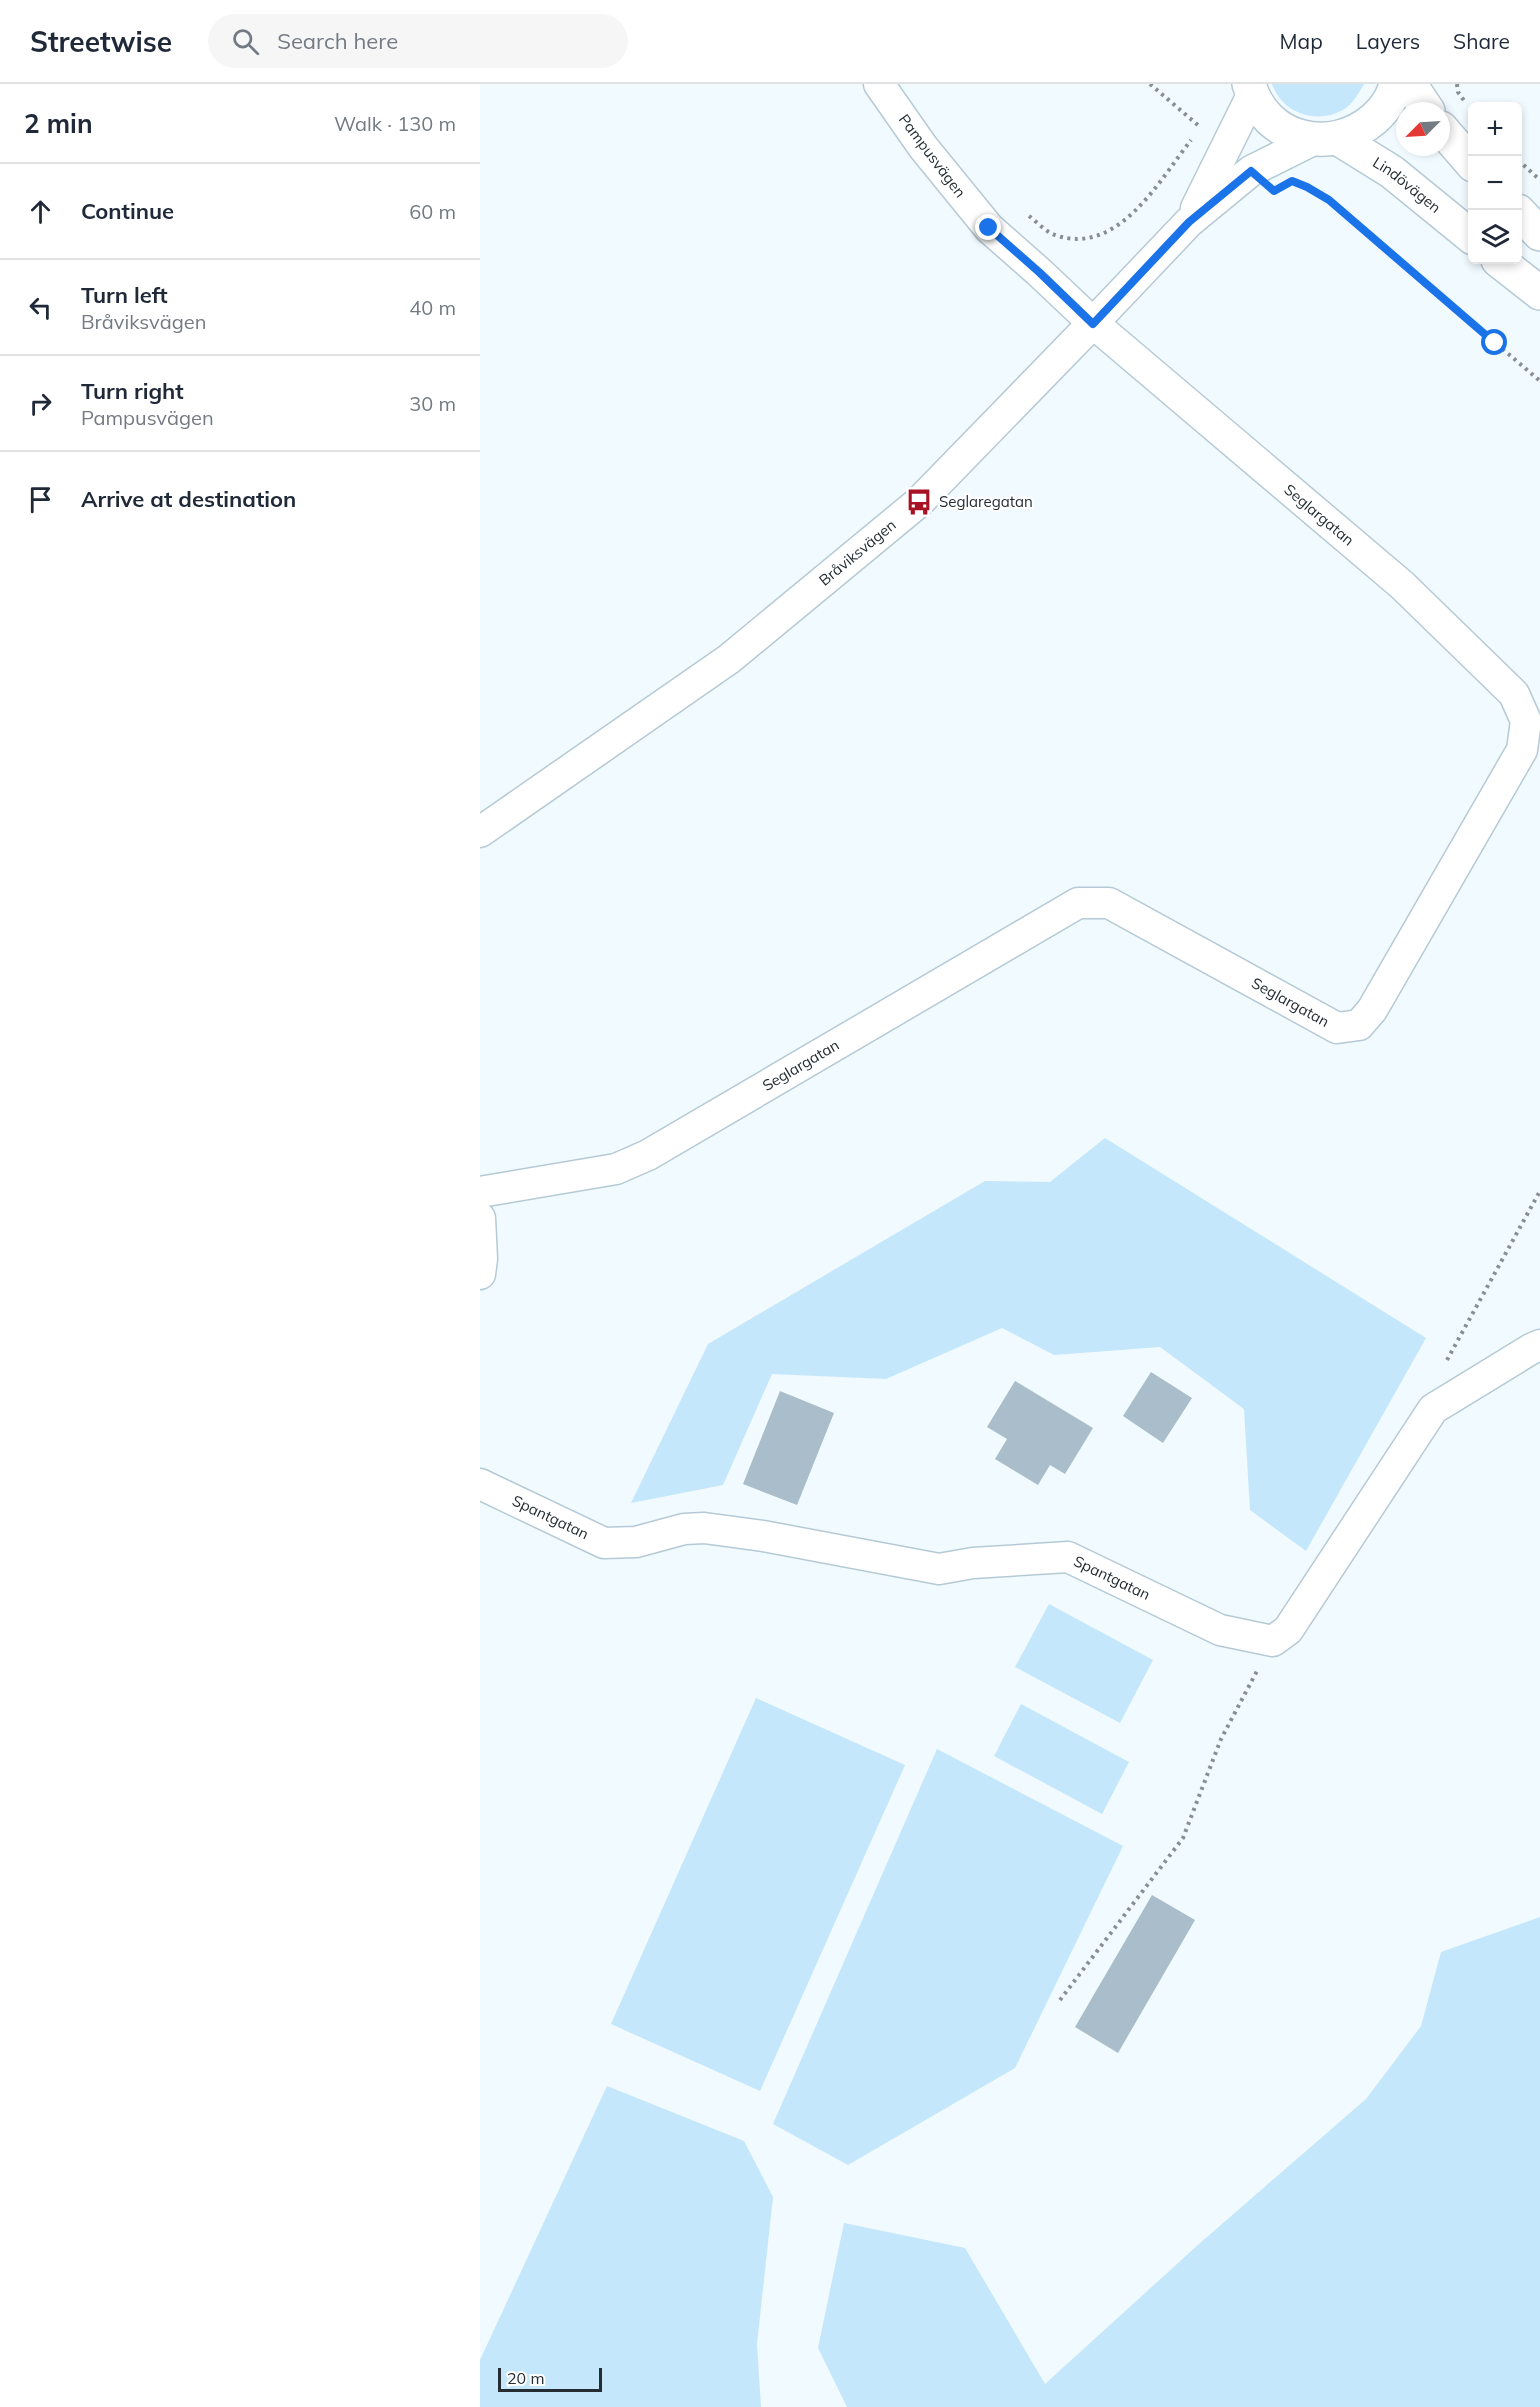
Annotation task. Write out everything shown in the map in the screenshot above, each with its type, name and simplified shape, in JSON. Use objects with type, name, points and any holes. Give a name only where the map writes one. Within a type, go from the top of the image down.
[{"type":"main road","points":[[1326,139],[1363,129],[1381,113],[1395,91],[1396,84]]},
{"type":"main road","points":[[1410,84],[1422,102]]},
{"type":"main road","name":"Lindövägen","points":[[1250,89],[1266,116],[1287,132],[1326,139],[1392,172],[1468,234]]},
{"type":"main road","points":[[1450,138],[1468,159]]},
{"type":"main road","points":[[1522,215],[1540,234]]},
{"type":"main road","points":[[1503,264],[1540,293]]},
{"type":"street","name":"Pampusvägen","points":[[879,84],[923,147],[989,228],[1093,324]]},
{"type":"street","name":"Bråviksvägen","points":[[1189,222],[1214,174],[1250,89]]},
{"type":"street","name":"Bråviksvägen","points":[[480,832],[729,659],[919,502],[1189,222],[1251,171],[1326,139]]},
{"type":"street","name":"Seglargatan","points":[[480,1192],[616,1169],[648,1155],[1078,903],[1109,903],[1337,1028],[1359,1025],[1372,1010],[1522,750],[1526,721],[1514,694],[1402,585],[1093,324]]},
{"type":"street","points":[[480,1218],[480,1274]]},
{"type":"street","points":[[1273,1641],[1288,1630],[1433,1409],[1540,1345]]},
{"type":"street","name":"Spantgatan","points":[[480,1484],[604,1543],[636,1542],[684,1529],[705,1528],[763,1536],[939,1569],[973,1563],[1068,1557],[1220,1630],[1273,1641]]},
{"type":"path","points":[[1028,215],[1053,234],[1071,238],[1089,238],[1110,231],[1132,216],[1200,127],[1150,84]]},
{"type":"path","points":[[1457,84],[1458,92],[1468,105]]},
{"type":"path","points":[[1522,164],[1540,180]]},
{"type":"path","points":[[1292,181],[1329,200],[1540,381]]},
{"type":"path","points":[[1433,1409],[1442,1369],[1540,1191]]},
{"type":"path","points":[[1060,2000],[1183,1838],[1221,1739],[1273,1641]]},
{"type":"shaded area","points":[[1272,84],[1364,84],[1347,108],[1333,114],[1311,116],[1292,109],[1277,94]]},
{"type":"shaded area","points":[[1105,1138],[1426,1338],[1306,1551],[1250,1510],[1244,1409],[1160,1347],[1054,1355],[1002,1328],[886,1379],[772,1374],[723,1485],[631,1503],[708,1344],[985,1181],[1050,1182]]},
{"type":"shaded area","points":[[1049,1604],[1153,1660],[1120,1723],[1015,1667]]},
{"type":"shaded area","points":[[756,1698],[905,1765],[760,2091],[611,2024]]},
{"type":"shaded area","points":[[1021,1704],[1129,1762],[1102,1814],[994,1756]]},
{"type":"shaded area","points":[[937,1749],[1123,1846],[1015,2068],[848,2165],[773,2124]]},
{"type":"shaded area","points":[[1540,1917],[1540,2407],[847,2407],[818,2348],[844,2223],[965,2248],[1045,2384],[1199,2244],[1366,2099],[1421,2026],[1441,1952]]},
{"type":"shaded area","points":[[607,2086],[744,2141],[773,2197],[757,2344],[761,2407],[480,2407],[480,2360]]},
{"type":"building","points":[[1151,1372],[1192,1398],[1163,1443],[1123,1416]]},
{"type":"building","points":[[1015,1381],[1093,1428],[1065,1474],[1050,1465],[1038,1485],[995,1459],[1007,1439],[987,1427]]},
{"type":"building","points":[[780,1391],[834,1413],[797,1505],[743,1484]]},
{"type":"building","points":[[1152,1895],[1195,1920],[1118,2053],[1075,2027]]},
{"type":"place","name":"Seglaregatan","points":[[919,502]]},
{"type":"route","points":[[989,228],[1093,324],[1189,222],[1251,171],[1274,191],[1292,181],[1329,200],[1495,343]]}]
